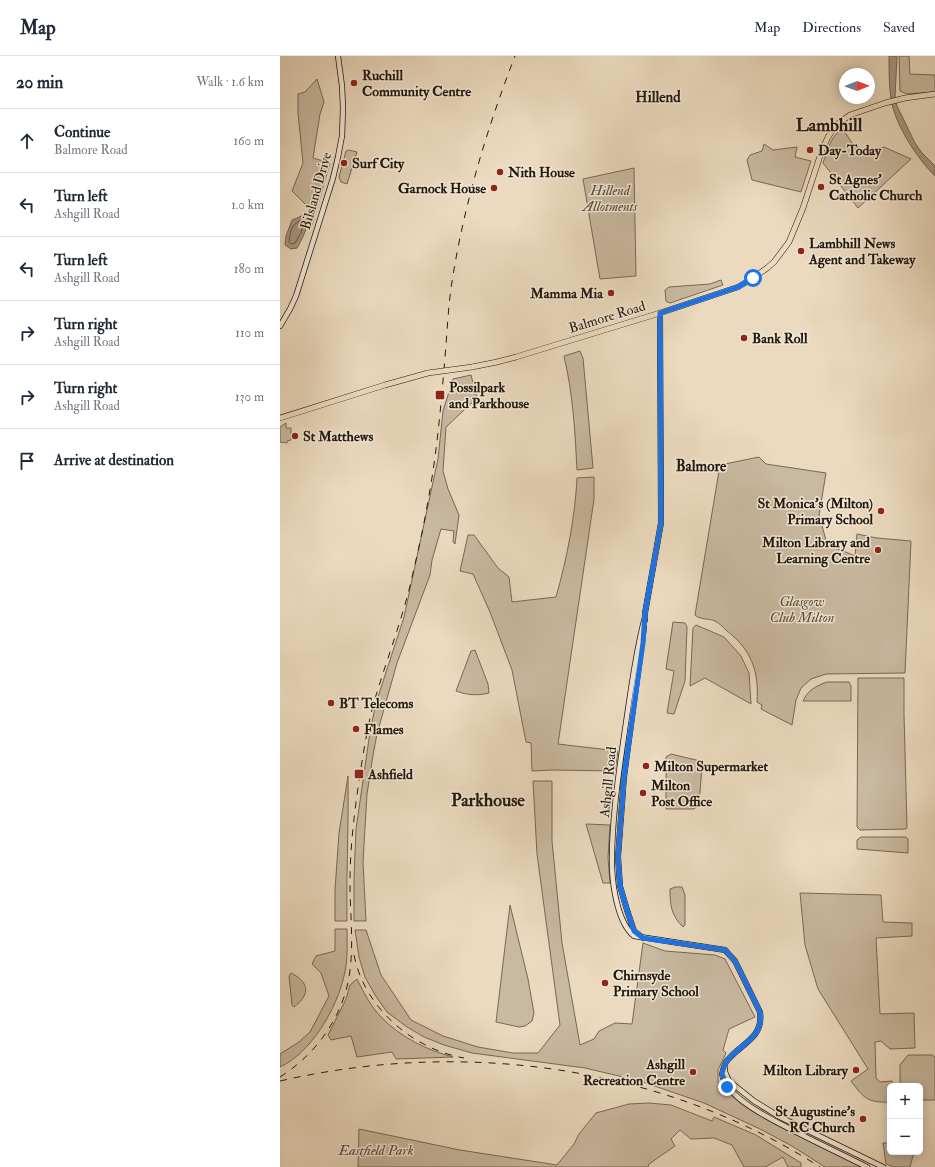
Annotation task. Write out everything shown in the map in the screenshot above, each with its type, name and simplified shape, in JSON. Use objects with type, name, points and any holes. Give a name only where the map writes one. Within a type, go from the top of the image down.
[{"type":"main road","name":"Balmore Road","points":[[280,418],[428,373],[472,367],[510,359],[660,313],[738,287],[767,268],[782,253],[789,242],[803,208],[822,150],[836,125],[850,115],[892,101],[935,94]]},
{"type":"street","name":"Bilsland Drive","points":[[280,326],[296,296],[337,164],[341,141],[343,108],[338,56]]},
{"type":"street","name":"Ashgill Road","points":[[643,938],[634,931],[627,910],[620,886],[618,857],[624,777],[643,643],[645,613],[661,523],[660,313]]},
{"type":"street","name":"Ashgill Road","points":[[645,617],[638,640],[622,750],[612,857],[614,886],[625,927],[634,936],[725,950],[735,961],[760,1012],[761,1021],[759,1029],[754,1036],[726,1063]]},
{"type":"street","points":[[726,1063],[722,1074],[723,1079],[727,1087],[743,1101],[760,1113],[867,1167]]},
{"type":"street","points":[[726,1063],[725,1072],[729,1081],[754,1101],[780,1117],[883,1167]]},
{"type":"green space","points":[[899,56],[909,56],[910,74],[935,75],[935,92],[907,94],[900,91]]},
{"type":"green space","points":[[317,79],[324,102],[320,114],[313,158],[330,163],[312,225],[308,223],[312,211],[292,191],[303,163],[298,113],[298,94],[305,92]]},
{"type":"green space","points":[[843,129],[859,154],[884,147],[911,159],[858,208],[823,163],[832,139],[839,131]]},
{"type":"green space","points":[[764,144],[773,150],[797,147],[795,157],[811,161],[801,192],[752,180],[747,160],[750,155],[762,151]]},
{"type":"green space","points":[[349,150],[357,152],[347,184],[341,182],[339,177],[346,151]]},
{"type":"green space","name":"Hillend Allotments","points":[[634,168],[636,276],[600,279],[583,179]]},
{"type":"green space","points":[[721,280],[723,285],[670,303],[666,301],[665,290],[669,287],[710,284]]},
{"type":"green space","points":[[580,351],[583,358],[593,468],[577,470],[572,398],[564,356]]},
{"type":"green space","points":[[471,375],[477,398],[446,427],[443,471],[448,489],[459,515],[455,544],[453,542],[454,531],[441,529],[432,560],[430,575],[397,663],[377,734],[367,794],[363,862],[366,921],[354,921],[356,829],[370,732],[376,703],[404,617],[438,459],[443,411],[453,379]]},
{"type":"green space","points":[[286,423],[286,428],[291,428],[291,440],[287,441],[287,443],[280,442],[280,427]]},
{"type":"green space","name":"Glasgow Club Milton","points":[[759,457],[766,464],[826,473],[819,515],[827,544],[855,556],[857,534],[877,538],[911,541],[905,673],[826,674],[811,679],[801,688],[796,700],[792,725],[761,709],[762,705],[757,702],[757,681],[752,662],[743,646],[736,638],[717,622],[699,618],[695,615],[720,465]]},
{"type":"green space","points":[[594,477],[594,499],[558,744],[618,751],[615,771],[532,771],[531,743],[526,742],[512,670],[490,612],[473,574],[460,571],[468,535],[474,535],[498,568],[509,577],[512,602],[556,597],[570,538],[577,478]]},
{"type":"green space","points":[[673,622],[685,623],[687,627],[685,681],[674,714],[667,713],[674,671],[666,669]]},
{"type":"green space","points":[[696,625],[724,637],[741,656],[749,673],[751,704],[705,678],[690,686],[693,628]]},
{"type":"green space","points":[[475,650],[488,684],[489,693],[480,695],[472,695],[456,691],[471,651]]},
{"type":"green space","points":[[858,678],[904,678],[906,829],[860,830],[857,827]]},
{"type":"green space","points":[[827,682],[849,682],[851,686],[851,701],[803,701],[807,694],[813,689]]},
{"type":"green space","points":[[671,754],[700,761],[702,766],[699,805],[694,809],[666,809],[666,757]]},
{"type":"green space","points":[[348,776],[347,921],[335,921],[335,890],[339,833]]},
{"type":"green space","points":[[533,781],[552,781],[552,841],[562,943],[580,1045],[594,1039],[599,1031],[615,1023],[632,1024],[643,943],[665,951],[715,955],[725,959],[755,1017],[729,1029],[723,1050],[726,1053],[718,1070],[718,1083],[741,1104],[761,1116],[861,1167],[825,1167],[792,1146],[760,1129],[704,1103],[640,1081],[585,1068],[472,1053],[444,1045],[424,1037],[407,1027],[387,1012],[365,977],[359,957],[355,930],[366,930],[381,975],[411,1020],[443,1036],[478,1047],[513,1053],[538,1053],[560,1025],[537,854]]},
{"type":"green space","points":[[586,824],[610,825],[608,858],[610,883],[603,883]]},
{"type":"green space","points":[[861,837],[906,837],[908,839],[908,853],[857,849],[857,840]]},
{"type":"green space","points":[[682,887],[685,895],[685,925],[683,927],[674,914],[670,900],[670,889]]},
{"type":"green space","points":[[800,893],[881,895],[883,922],[912,923],[912,936],[876,938],[880,1014],[914,1013],[915,1048],[890,1049],[881,1041],[875,1042],[876,1078],[880,1082],[892,1081],[892,1083],[887,1083],[887,1102],[876,1102],[867,1098],[859,1092],[851,1081],[868,1069],[818,989],[805,945]]},
{"type":"green space","points":[[510,905],[528,979],[534,1013],[532,1021],[525,1026],[519,1027],[496,1022]]},
{"type":"green space","points":[[335,929],[347,929],[347,959],[341,989],[329,1015],[312,1040],[302,1051],[280,1067],[280,1054],[299,1042],[310,1032],[329,996],[321,973],[312,964],[316,956],[335,951]]},
{"type":"green space","points":[[291,973],[301,980],[306,988],[303,997],[294,1007],[292,1005],[289,976]]},
{"type":"green space","points":[[357,979],[374,1009],[398,1032],[424,1047],[453,1057],[396,1059],[392,1052],[357,1057],[351,1036],[331,1040],[328,1035],[346,999],[350,985]]},
{"type":"green space","points":[[908,1055],[932,1055],[935,1057],[935,1100],[923,1100],[923,1083],[900,1083],[900,1065]]},
{"type":"green space","name":"Eastfield Park","points":[[649,1103],[671,1105],[712,1121],[714,1117],[756,1135],[801,1163],[801,1167],[788,1167],[783,1157],[765,1167],[744,1167],[732,1145],[714,1138],[691,1139],[680,1130],[671,1139],[675,1146],[649,1164],[648,1167],[358,1167],[359,1129],[460,1150],[557,1165],[596,1113],[629,1104]]},
{"type":"green space","points":[[883,1143],[887,1143],[887,1155],[913,1155],[910,1167],[894,1167],[886,1164]]},
{"type":"water","points":[[889,56],[897,56],[895,97],[897,106],[915,143],[922,153],[935,166],[935,176],[914,151],[902,130],[893,109],[890,94]]},
{"type":"water","points":[[304,215],[306,219],[306,227],[303,236],[297,248],[291,249],[285,245],[286,236],[292,220]]},
{"type":"railway","points":[[280,1077],[301,1061],[320,1042],[328,1031],[345,994],[350,967],[352,939],[350,870],[354,819],[365,742],[374,702],[409,590],[426,512],[434,465],[451,288],[462,229],[485,141],[515,56]]},
{"type":"railway","points":[[354,955],[359,974],[368,992],[379,1008],[393,1023],[426,1045],[445,1053],[464,1058]]},
{"type":"railway","points":[[280,1081],[349,1068],[419,1062],[489,1063],[559,1070],[628,1084],[694,1105],[759,1132],[820,1167]]},
{"type":"place","name":"Ruchill Community Centre","points":[[354,83]]},
{"type":"place","name":"Day-Today","points":[[810,150]]},
{"type":"place","name":"Surf City","points":[[344,163]]},
{"type":"place","name":"Nith House","points":[[500,172]]},
{"type":"place","name":"St Agnes' Catholic Church","points":[[821,187]]},
{"type":"place","name":"Garnock House","points":[[494,188]]},
{"type":"place","name":"Lambhill News Agent and Takeway","points":[[801,251]]},
{"type":"place","name":"Mamma Mia","points":[[611,293]]},
{"type":"place","name":"Bank Roll","points":[[744,338]]},
{"type":"place","name":"Possilpark and Parkhouse","points":[[440,395]]},
{"type":"place","name":"St Matthews","points":[[295,436]]},
{"type":"place","name":"St Monica's (Milton) Primary School","points":[[881,511]]},
{"type":"place","name":"Milton Library and Learning Centre","points":[[878,550]]},
{"type":"place","name":"BT Telecoms","points":[[331,703]]},
{"type":"place","name":"Flames","points":[[356,729]]},
{"type":"place","name":"Milton Supermarket","points":[[646,766]]},
{"type":"place","name":"Ashfield","points":[[359,774]]},
{"type":"place","name":"Milton Post Office","points":[[643,793]]},
{"type":"place","name":"Chirnsyde Primary School","points":[[605,983]]},
{"type":"place","name":"Milton Library","points":[[856,1070]]},
{"type":"place","name":"Ashgill Recreation Centre","points":[[693,1072]]},
{"type":"place","name":"St Augustine's RC Church","points":[[863,1119]]},
{"type":"district","name":"Hillend","points":[[658,97]]},
{"type":"district","name":"Lambhill","points":[[829,125]]},
{"type":"district","name":"Balmore","points":[[701,466]]},
{"type":"district","name":"Parkhouse","points":[[488,800]]},
{"type":"route","points":[[727,1087],[722,1074],[726,1063],[754,1036],[759,1029],[761,1021],[760,1012],[735,961],[725,950],[643,938],[634,931],[620,886],[618,857],[619,823],[643,643],[645,613],[661,523],[660,313],[738,287],[753,278]]}]
